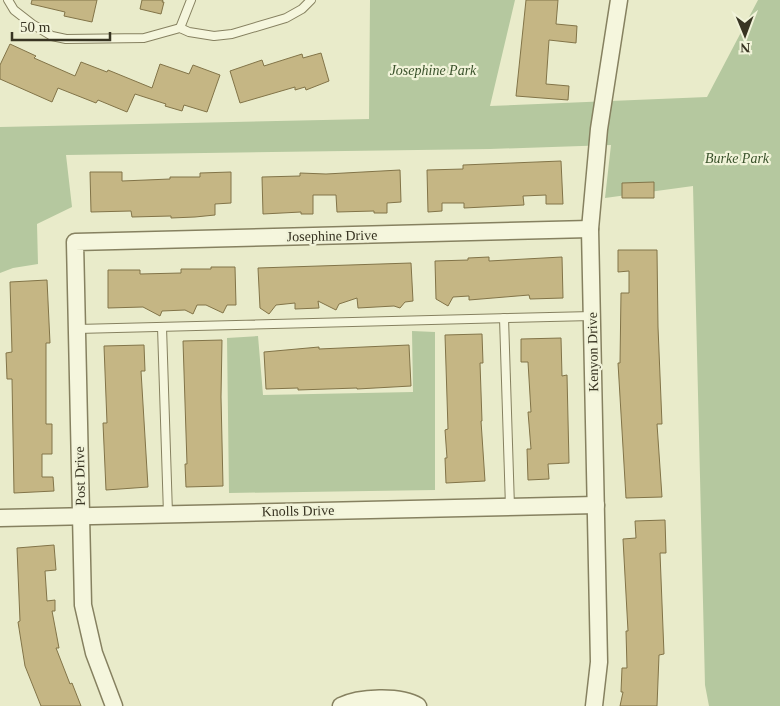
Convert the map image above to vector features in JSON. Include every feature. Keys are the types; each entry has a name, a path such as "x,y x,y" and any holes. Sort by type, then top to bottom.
{"street":[{"name":"Kenyon Drive","path":"594,706 599,662 590,229 599,129 619,0"},
{"name":"Josephine Drive","path":"75,242 590,229"},
{"name":"Post Drive","path":"75,242 83,605 94,653 114,706"},
{"name":"Knolls Drive","path":"0,518 596,505"},
{"path":"341,706 350,701 372,698 396,700 418,706"}],"lane":[{"path":"8,0 14,10 32,24 52,36 66,40 144,38 180,28 190,32 214,36 232,34 286,18 302,9 311,0"},
{"path":"180,28 191,0"},
{"path":"77,330 592,316"},
{"path":"504,318 510,507"},
{"path":"162,327 168,514"}],"green space":[{"path":"370,0 515,0 490,106 707,97 758,0 780,0 780,706 709,706 705,685 693,186 605,198 611,145 490,149 66,155 72,207 37,224 38,264 13,268 0,273 0,127 369,119"},
{"path":"412,331 435,332 435,490 229,493 227,338 258,336 263,395 413,392"}],"building":[{"path":"32,0 97,0 92,22 64,16 65,12 31,4"},
{"path":"142,0 163,0 161,14 140,9"},
{"path":"526,0 558,0 556,24 577,26 576,43 549,40 546,84 569,86 568,100 516,96"},
{"path":"10,44 36,56 34,58 75,76 81,62 107,72 108,70 152,88 160,64 189,74 193,65 220,75 207,112 184,105 182,111 135,94 127,112 98,100 96,103 58,88 52,102 0,79 0,65"},
{"path":"321,53 329,81 306,90 305,87 295,90 295,87 240,103 230,71 262,60 264,66 302,54 303,58"},
{"path":"561,161 563,204 546,204 546,195 523,196 524,205 464,208 464,203 442,203 442,211 428,212 427,170 463,169 463,165"},
{"path":"400,170 401,202 387,203 387,213 374,213 374,211 337,212 336,195 313,195 313,214 301,214 301,212 263,214 262,177 300,176 300,173 326,174"},
{"path":"90,172 122,172 122,181 170,179 170,177 200,177 200,173 231,172 231,203 215,204 215,215 195,217 132,217 131,211 91,212"},
{"path":"654,182 654,198 622,198 622,183"},
{"path":"618,250 657,250 662,424 657,424 662,497 626,498 618,363 620,363 621,293 629,293 629,271 618,272"},
{"path":"489,257 489,261 562,257 563,298 530,299 529,295 469,300 469,296 453,297 448,306 436,299 435,261"},
{"path":"411,263 413,301 405,302 400,308 394,306 358,308 357,298 339,304 336,310 318,301 319,308 295,309 295,303 276,305 269,314 260,308 258,268"},
{"path":"211,267 235,267 236,305 227,305 223,313 206,305 197,305 193,314 185,310 162,311 160,316 143,307 108,308 108,270 140,270 140,274 181,273 181,269 211,269"},
{"path":"47,280 50,343 46,343 46,424 52,424 52,454 42,454 42,477 53,477 54,491 14,493 12,379 7,379 6,353 12,352 10,282"},
{"path":"482,334 483,363 480,363 481,421 485,481 446,483 445,430 448,429 445,335"},
{"path":"561,338 562,376 567,375 569,463 548,464 549,479 528,480 527,449 531,449 528,412 531,412 528,362 521,362 521,339"},
{"path":"222,340 223,486 186,487 183,341"},
{"path":"144,345 145,371 141,371 148,487 106,490 103,423 107,423 104,346"},
{"path":"409,345 411,386 357,389 266,389 264,352 319,347 319,349"},
{"path":"665,520 666,553 660,553 664,654 659,655 657,706 620,706 623,692 621,692 622,668 627,668 626,631 628,631 623,539 636,538 635,521"},
{"path":"54,545 56,570 45,571 47,601 55,600 55,611 52,611 59,648 56,648 81,706 41,706 25,666 18,622 20,621 17,548"}],"park label":[{"name":"Josephine Park","path":"433,70"},
{"name":"Burke Park","path":"737,158"}]}
